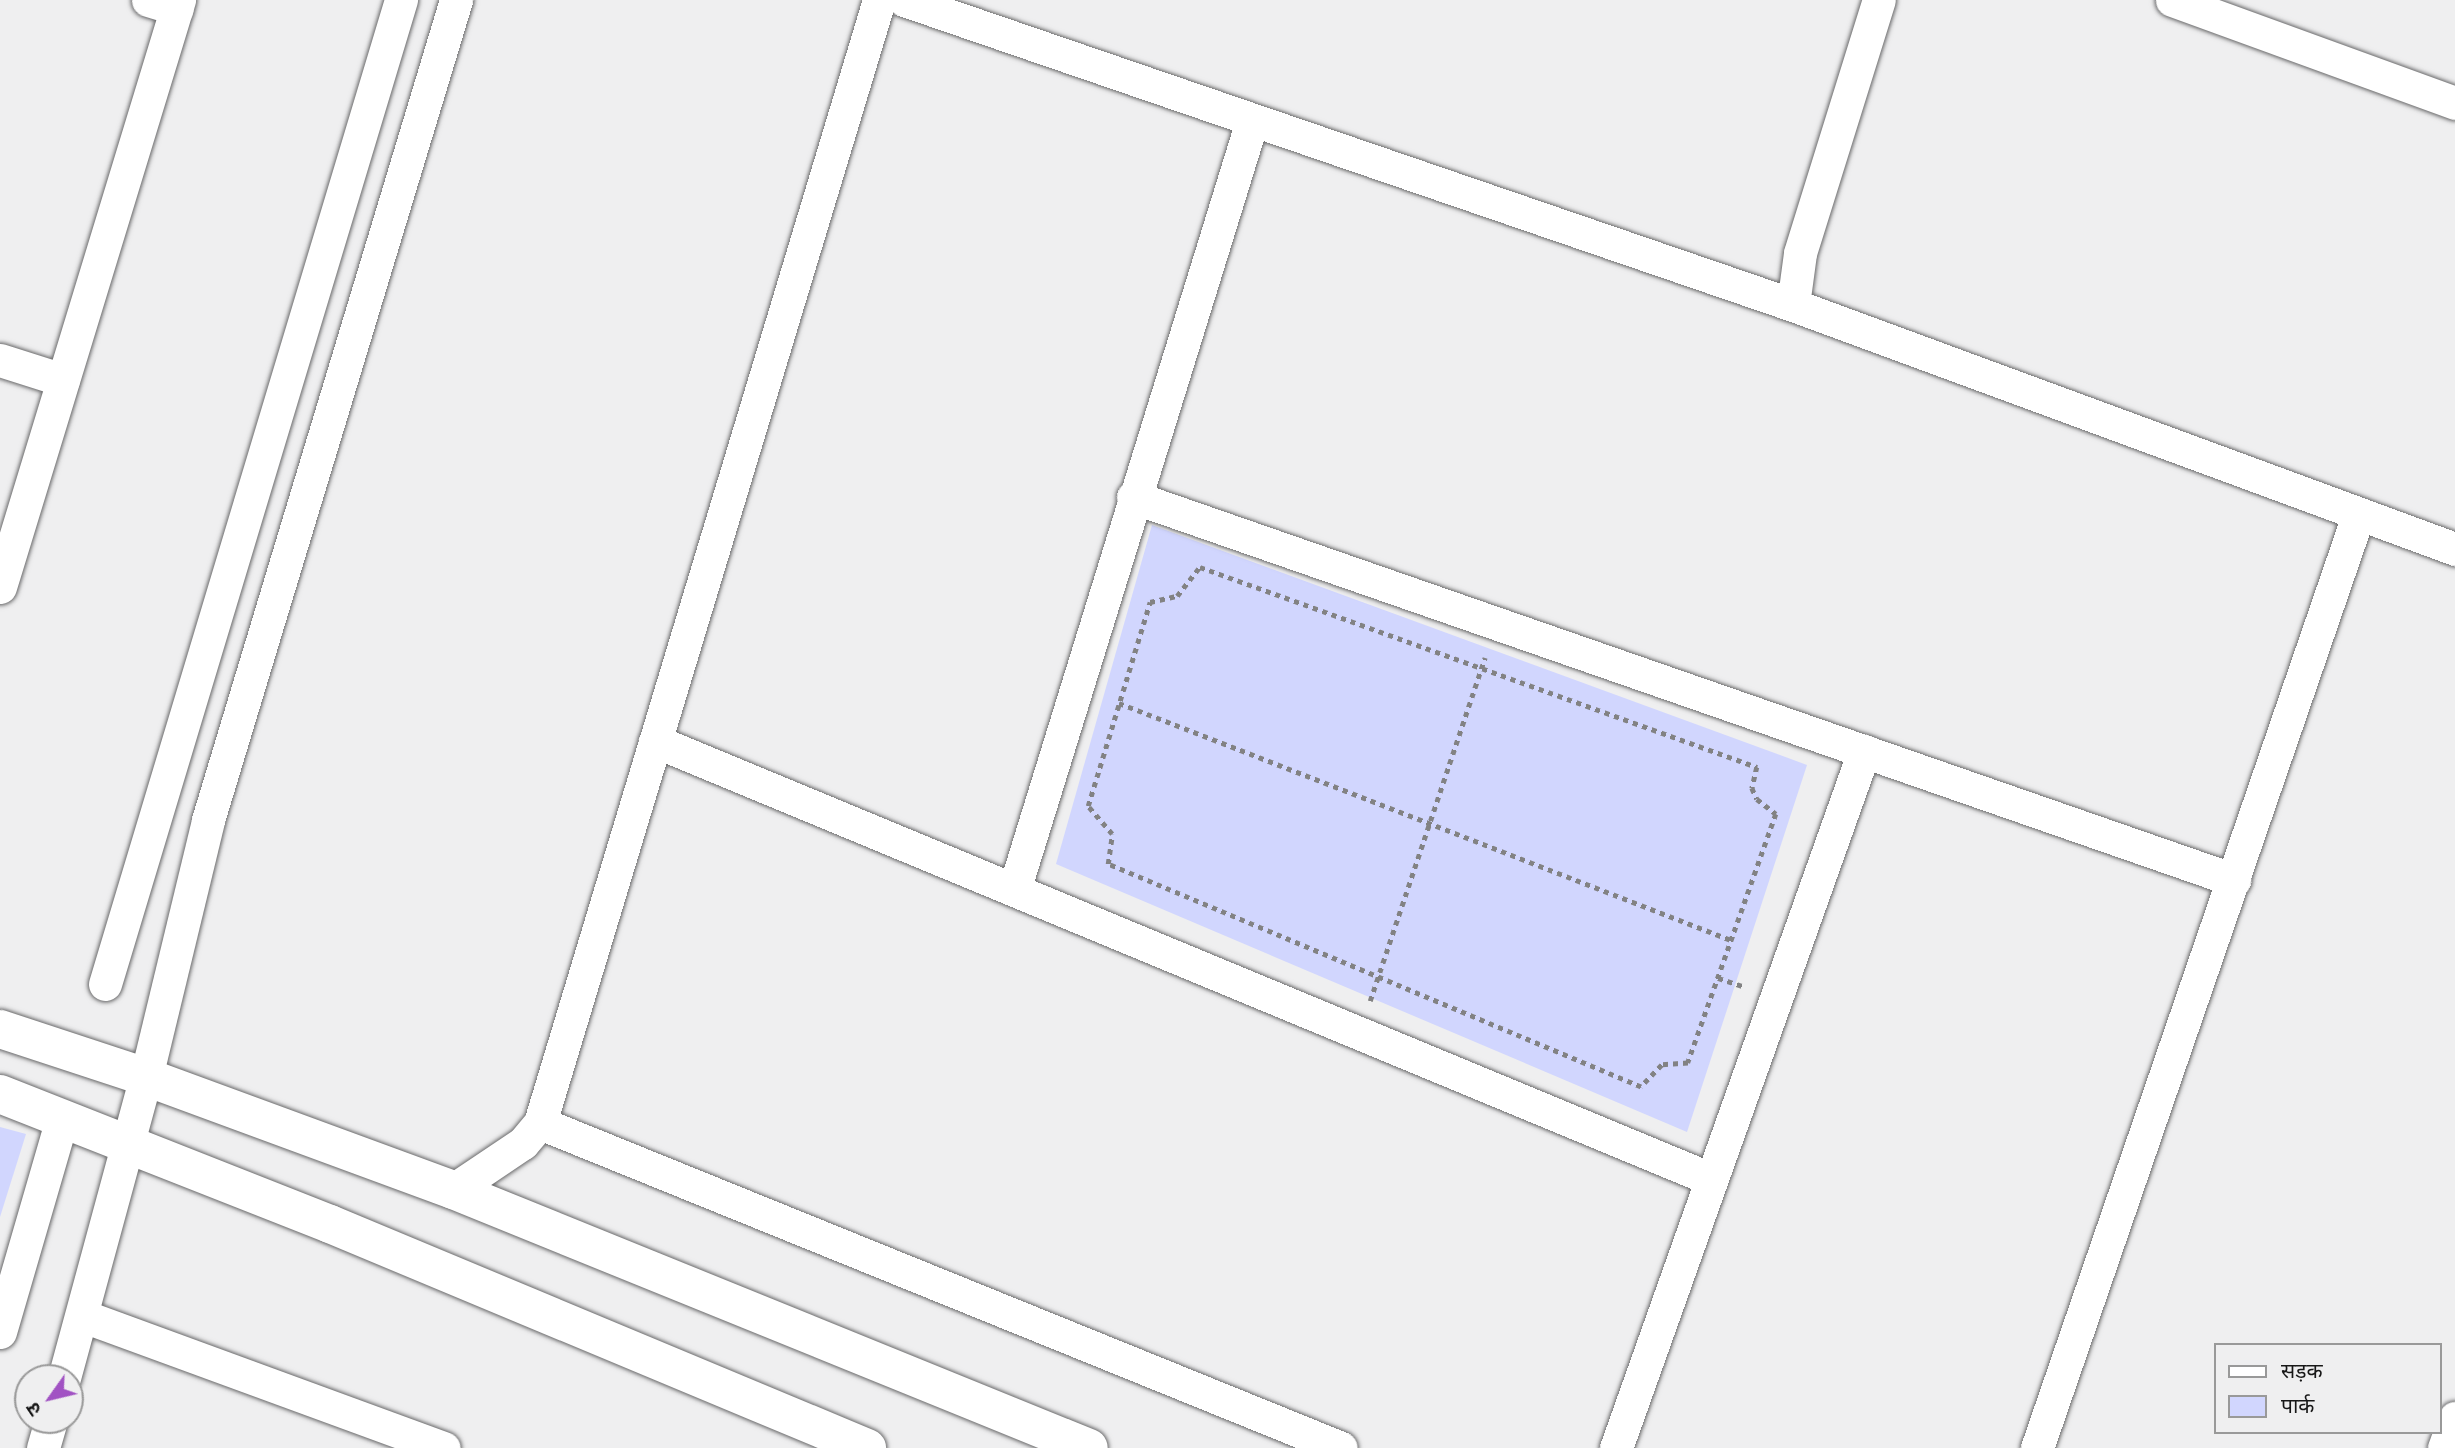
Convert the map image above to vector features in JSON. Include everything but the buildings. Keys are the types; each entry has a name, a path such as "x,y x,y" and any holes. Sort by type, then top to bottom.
{"street":[{"path":"105,984 401,0"},
{"path":"68,1364 146,1077 208,820 456,0"},
{"path":"453,1190 523,1143 540,1123 879,0"},
{"path":"904,0 1793,305 2358,516 2455,549"},
{"path":"1793,305 1800,253 1879,0"},
{"path":"2172,0 2455,103"},
{"path":"0,587 63,380 168,3"},
{"path":"1015,887 1133,497 1252,121"},
{"path":"0,360 63,380"},
{"path":"1133,497 2234,880"},
{"path":"2037,1448 2358,516"},
{"path":"655,741 1015,887 1711,1179"},
{"path":"1616,1448 1864,751"},
{"path":"0,1029 146,1077 453,1190 1089,1448"},
{"path":"0,1094 129,1143 867,1448"},
{"path":"0,1332 62,1118"},
{"path":"540,1123 1341,1448"},
{"path":"83,1316 444,1448"},
{"path":"2444,1448 2455,1418"}],"path":[{"path":"1200,567 1482,668 1757,767 1752,788 1757,799 1776,814 1688,1062 1662,1065 1641,1087 1108,864 1112,834 1088,806 1150,602 1177,596 1200,567"},
{"path":"1360,1032 1497,624"},
{"path":"1119,703 1731,940"}],"green space":[{"path":"1152,525 1807,765 1687,1132 1056,864"},
{"path":"0,1127 26,1134 0,1217"}]}
